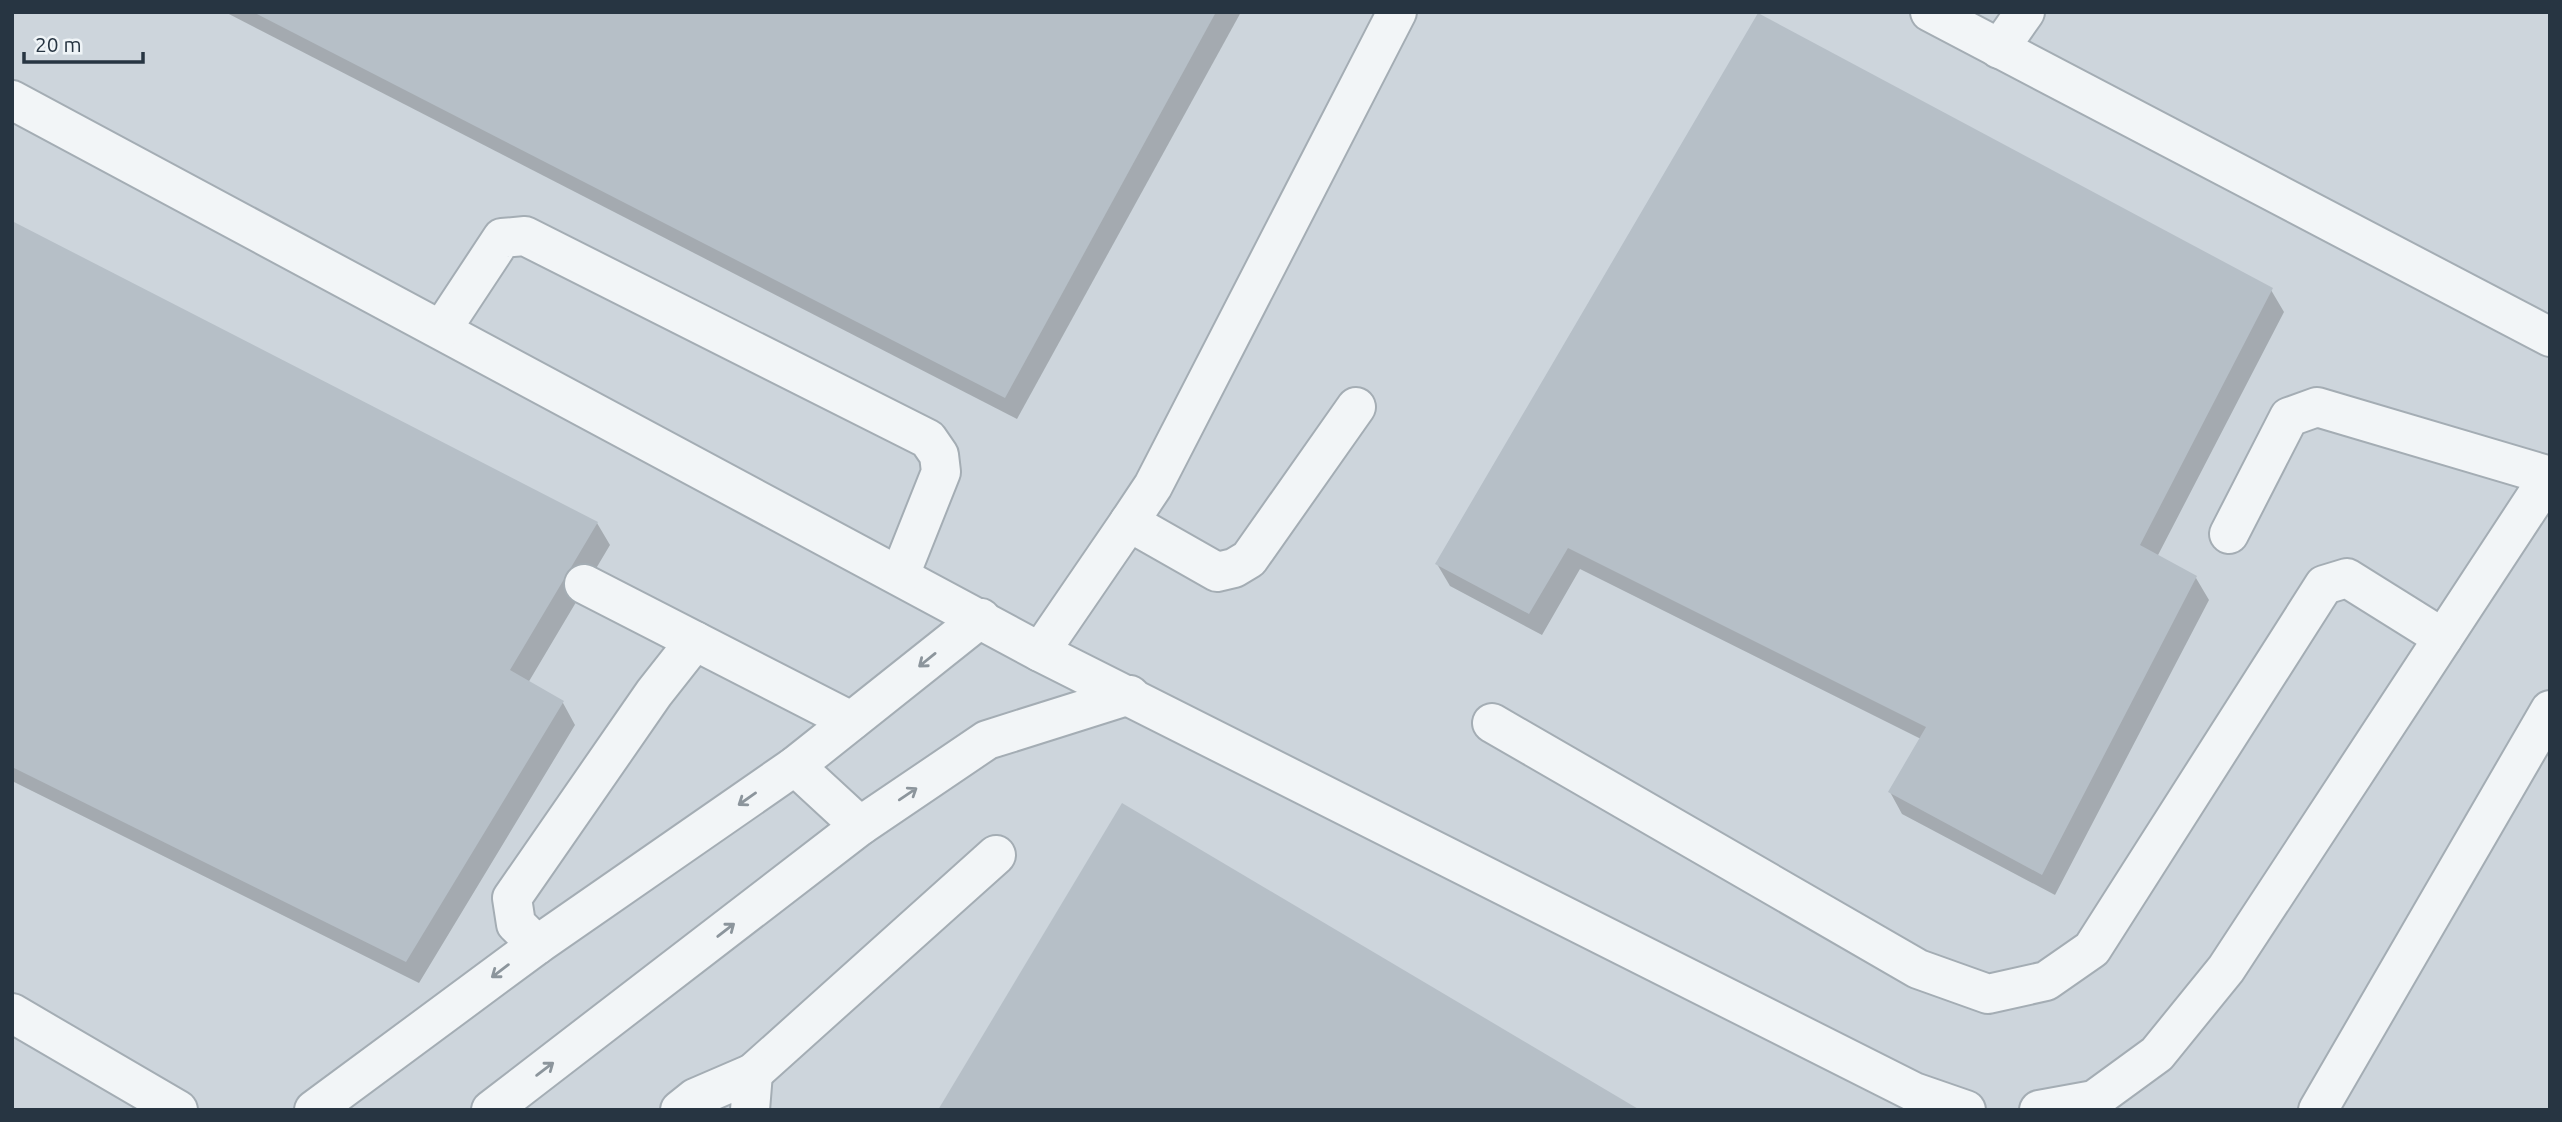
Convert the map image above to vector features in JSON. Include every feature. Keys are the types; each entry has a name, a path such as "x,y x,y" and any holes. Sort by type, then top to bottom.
{"street":[{"path":"1040,652 1153,486 1396,12"},
{"path":"1930,12 2550,337"},
{"path":"1999,49 2025,12"},
{"path":"12,100 1040,652 1914,1092 1966,1110"},
{"path":"442,330 502,238 524,236 928,439 939,455 941,472 901,575"},
{"path":"1129,522 1217,572 1234,568 1249,559 1356,407"},
{"path":"2039,1110 2094,1105 2157,1054 2226,969 2550,475 2317,407 2289,417 2229,534"},
{"path":"1492,723 1918,969 1988,994 2046,981 2092,949 2324,585 2347,578 2443,638"},
{"path":"584,584 851,721"},
{"path":"314,1110 537,944 794,766 981,618"},
{"path":"537,944 516,925 512,898 654,693 695,641"},
{"path":"491,1110 860,826 986,740 1130,695"},
{"path":"2318,1110 2550,710"},
{"path":"794,766 860,826"},
{"path":"680,1110 695,1098 751,1091 996,855"},
{"path":"12,1013 178,1110"}],"shaded area":[{"path":"12,12 2550,12 2550,1110 12,1110"}],"building":[{"path":"253,12 1216,12 1005,398"},
{"path":"1758,13 2273,288 2140,545 2197,576 2042,875 1888,792 1926,727 1568,548 1529,614 1435,564"},
{"path":"12,221 598,522 510,670 564,701 406,962 12,767"},
{"path":"1122,803 1640,1110 938,1110"}]}
